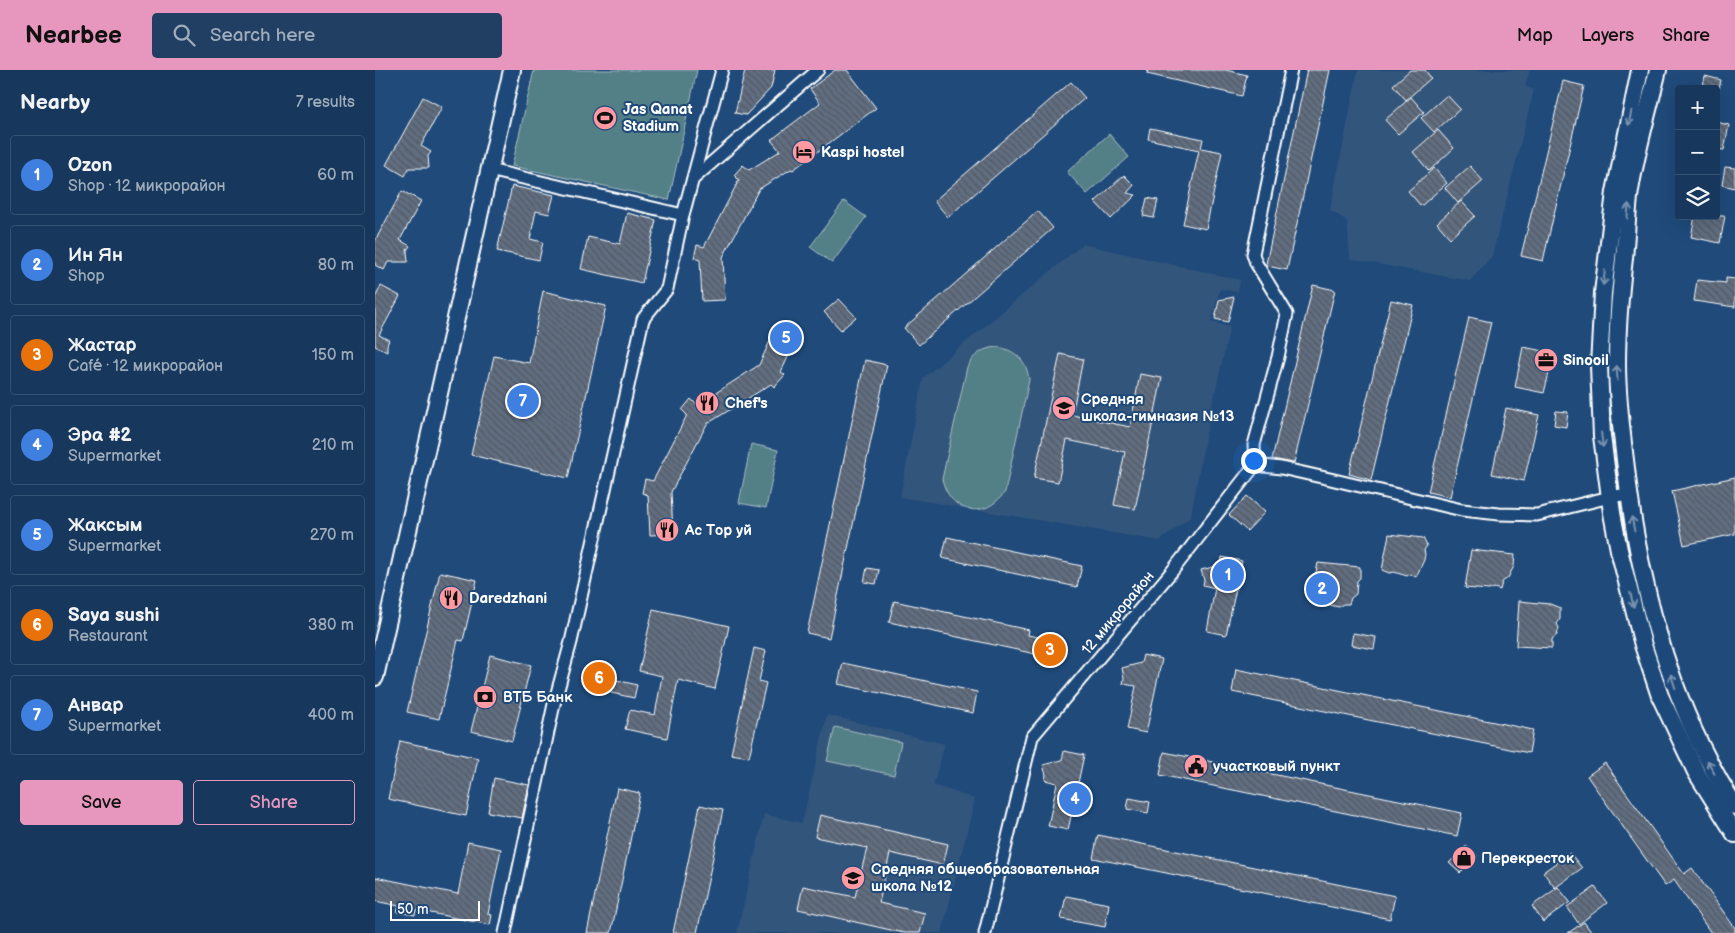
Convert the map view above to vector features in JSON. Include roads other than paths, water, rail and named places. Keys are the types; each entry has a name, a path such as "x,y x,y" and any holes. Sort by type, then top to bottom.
{"main road":[{"path":"375,677 512,70"},
{"path":"1640,70 1615,192 1600,322 1599,366 1602,436 1619,550 1643,645 1660,696 1696,772 1735,834"},
{"path":"1658,70 1629,196 1620,297 1617,365 1628,494 1655,626 1676,690 1691,727 1717,778 1735,806"}],"street":[{"path":"505,933 554,704 571,642 643,318 667,289 683,215 722,70"},
{"path":"693,179 818,70"},
{"path":"1291,70 1253,254 1287,314 1278,357 1254,445 1255,465 1281,468 1462,510 1499,514 1537,514 1628,494"},
{"path":"489,170 683,215"},
{"name":"12 микрорайон","path":"985,933 1032,737 1173,570 1255,465"}],"place":[{"name":"Jas Qanat Stadium","path":"605,118"},
{"name":"Kaspi hostel","path":"804,152"},
{"name":"Жаксым","path":"786,338"},
{"name":"Sinooil","path":"1546,360"},
{"name":"Анвар","path":"523,401"},
{"name":"Chef's","path":"707,403"},
{"name":"Средняя школа-гимназия №13","path":"1064,408"},
{"name":"Ас Тор уй","path":"667,530"},
{"name":"Ozon","path":"1228,575"},
{"name":"Ин Ян","path":"1322,589"},
{"name":"Daredzhani","path":"451,598"},
{"name":"Жастар","path":"1050,650"},
{"name":"Saya sushi","path":"599,678"},
{"name":"ВТБ Банк","path":"485,697"},
{"name":"участковый пункт","path":"1196,766"},
{"name":"Эра #2","path":"1075,799"},
{"name":"Перекресток","path":"1464,858"},
{"name":"Средняя общеобразовательная школа №12","path":"853,878"}]}
